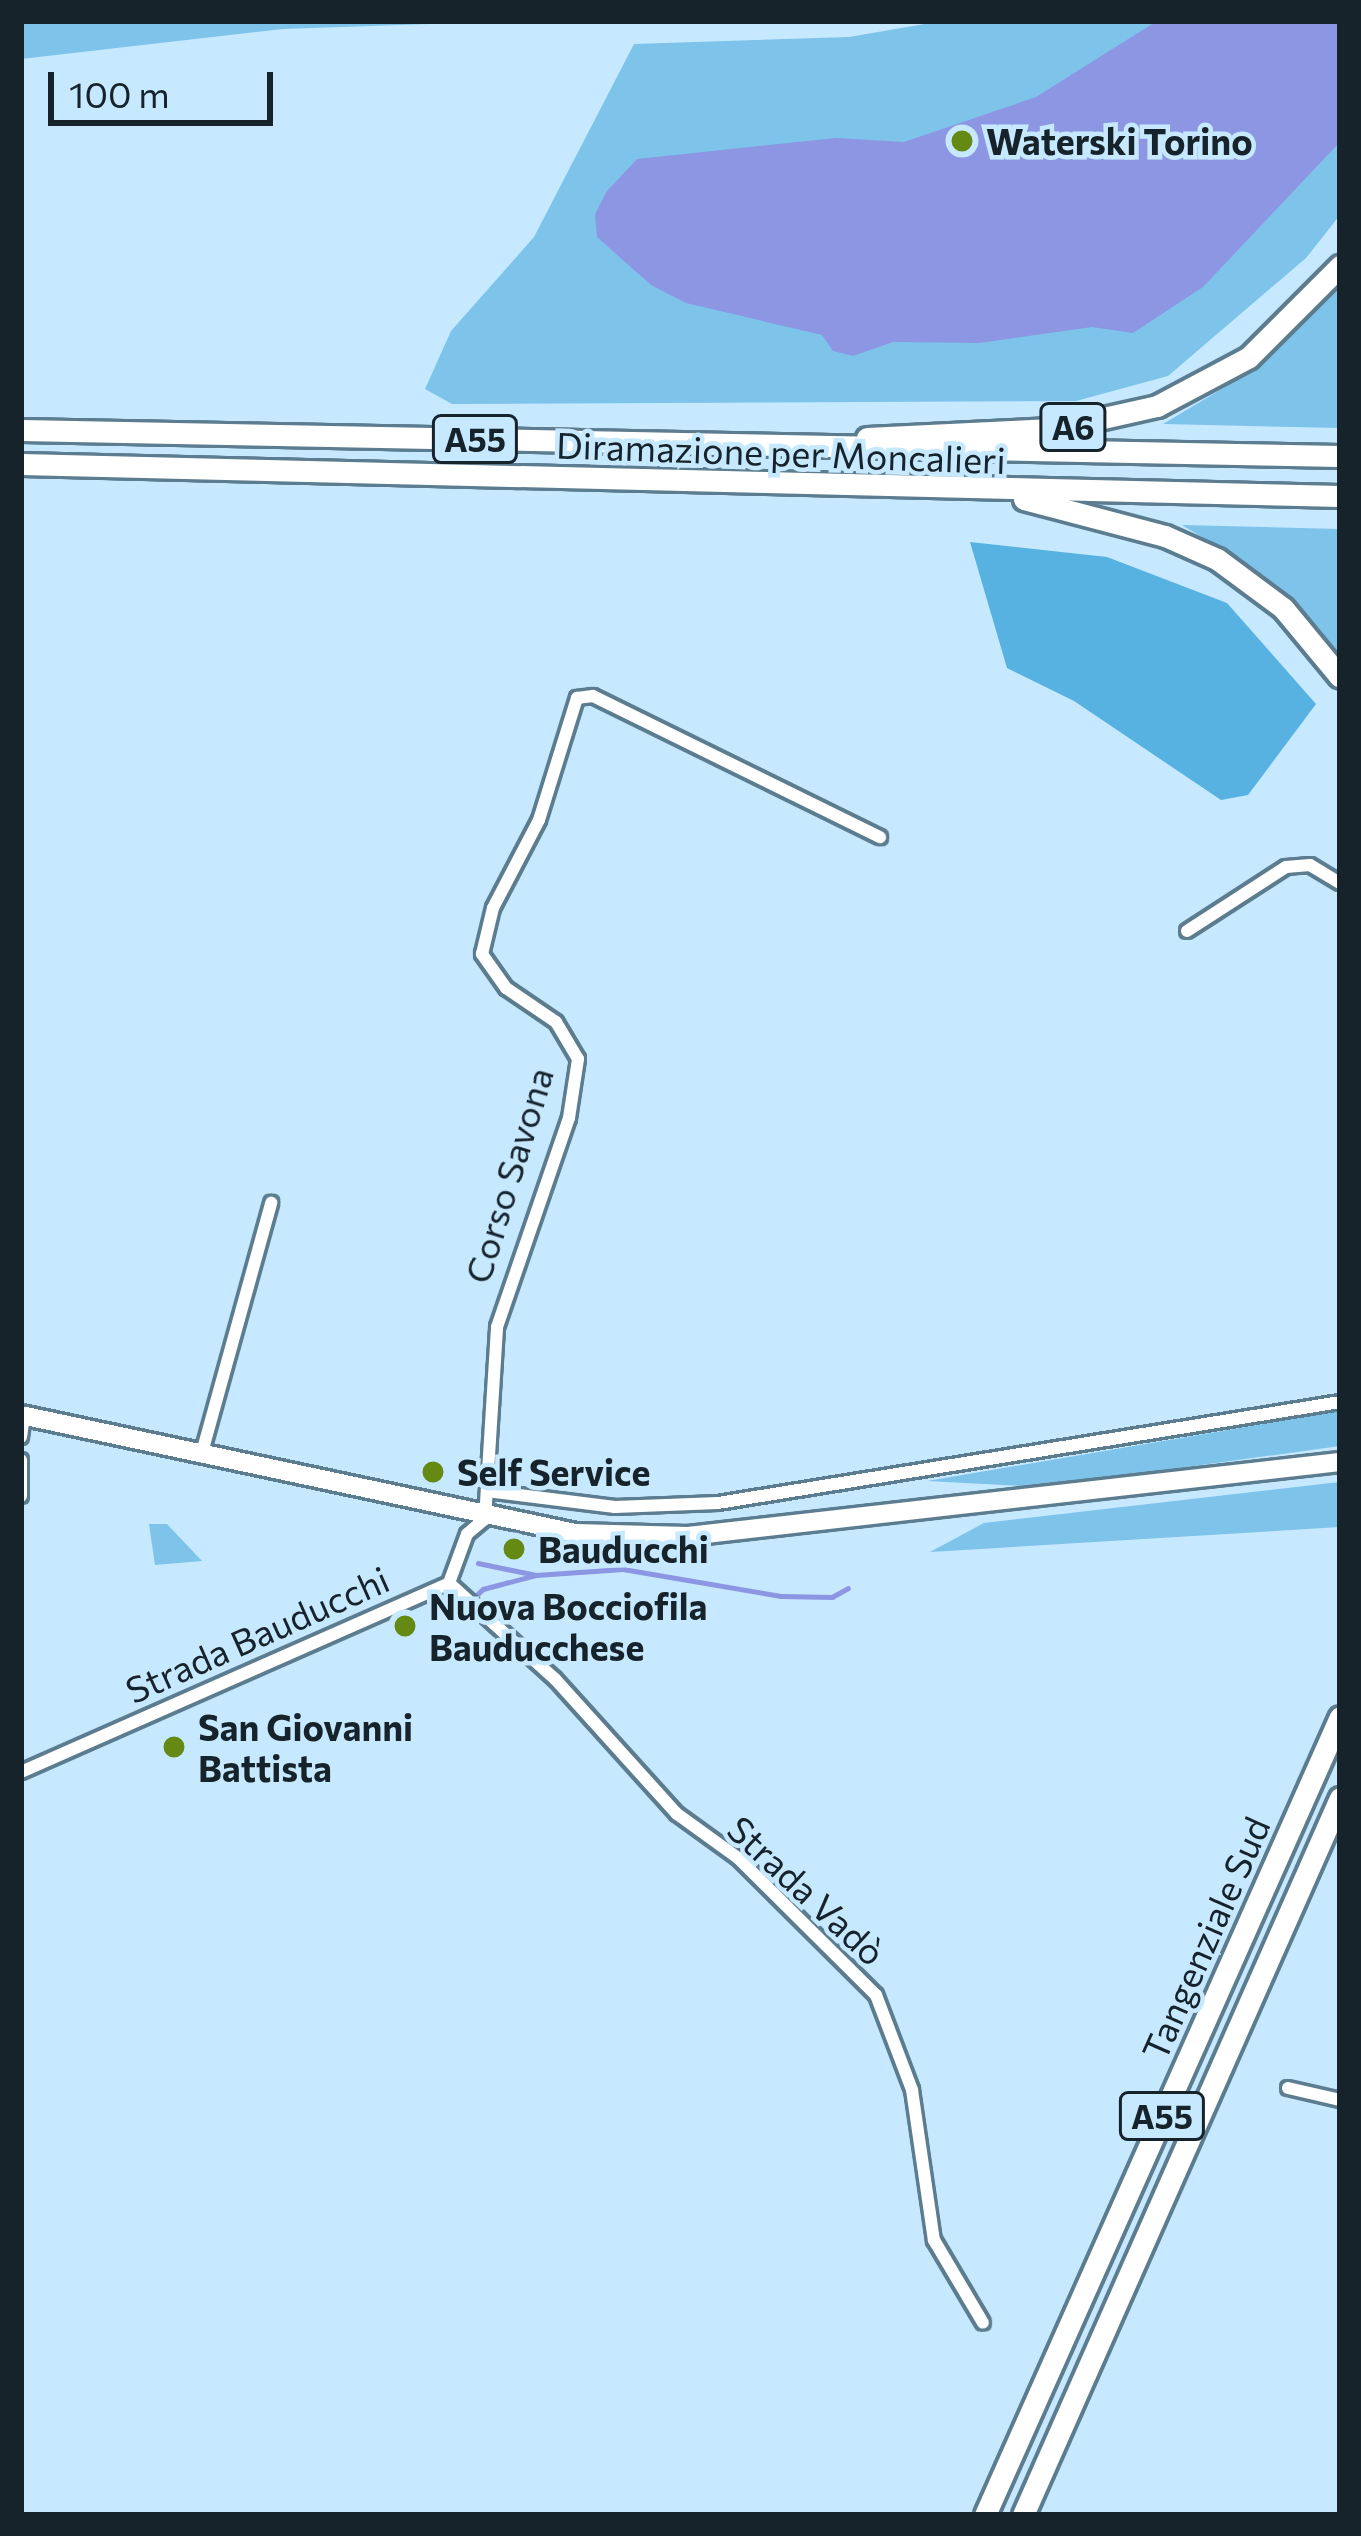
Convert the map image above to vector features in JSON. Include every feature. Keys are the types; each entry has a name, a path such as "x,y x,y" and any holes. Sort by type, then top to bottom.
{"highway":[{"name":"A6","path":"799,447 918,432 1054,429 1135,415 1249,357 1340,266"},
{"name":"Diramazione per Moncalieri","path":"21,430 1340,456"},
{"name":"Diramazione per Moncalieri","path":"21,464 1001,492 1340,496"},
{"path":"1001,492 1165,536 1217,560 1283,608 1340,676"},
{"name":"Tangenziale Sud","path":"985,2515 1340,1717"},
{"name":"Tangenziale Sud","path":"1023,2515 1340,1798"}],"main road":[{"path":"22,1415 484,1519 575,1533 688,1536 1340,1462"}],"street":[{"name":"Corso Savona","path":"484,1519 501,1307 569,1118 578,1059 556,1022 506,988 482,954 494,908 539,820 567,714 577,698 592,696 880,837"},
{"path":"1186,931 1286,867 1310,865 1340,883"},
{"path":"201,1456 271,1203"},
{"path":"487,1491 615,1507 718,1503 1340,1402"},
{"path":"21,1437 22,1415"},
{"path":"21,1460 21,1496"},
{"path":"449,1583 467,1534 484,1519"},
{"name":"Strada Vadò","path":"449,1583 555,1679 676,1814 738,1858 876,1995 912,2090 934,2240 983,2323"},
{"name":"Strada Bauducchi","path":"21,1772 449,1583"},
{"path":"1288,2088 1340,2100"}],"shaded area":[{"path":"21,21 515,21 283,29 21,59"},
{"name":"Waterski Torino","path":"942,21 1340,21 1340,215 1306,258 1168,376 1076,401 452,404 425,389 451,331 534,237 634,44 849,37"},
{"path":"1157,21 1340,21 1340,142 1203,287 1133,333 1092,327 979,343 893,342 853,356 833,351 822,335 686,303 651,285 597,237 595,214 607,191 637,159 836,138 904,142 1036,97"},
{"path":"1340,286 1340,428 1163,424 1250,372"},
{"path":"1182,525 1340,529 1340,656 1256,570"},
{"path":"970,542 1107,557 1227,603 1316,704 1248,795 1221,800 1074,701 1007,668"},
{"path":"1340,1411 1340,1446 1042,1487 927,1481"},
{"path":"1340,1482 1340,1527 930,1552 984,1523"},
{"path":"149,1524 167,1524 202,1561 155,1565"}],"waterway":[{"path":"478,1563 536,1575"},
{"path":"456,1615 483,1589 536,1575 623,1569 781,1596 832,1597 848,1588"}],"place":[{"name":"Waterski Torino","path":"962,141"},
{"name":"Self Service","path":"433,1472"},
{"name":"Bauducchi","path":"514,1549"},
{"name":"Nuova Bocciofila Bauducchese","path":"405,1626"},
{"name":"San Giovanni Battista","path":"174,1747"}]}
